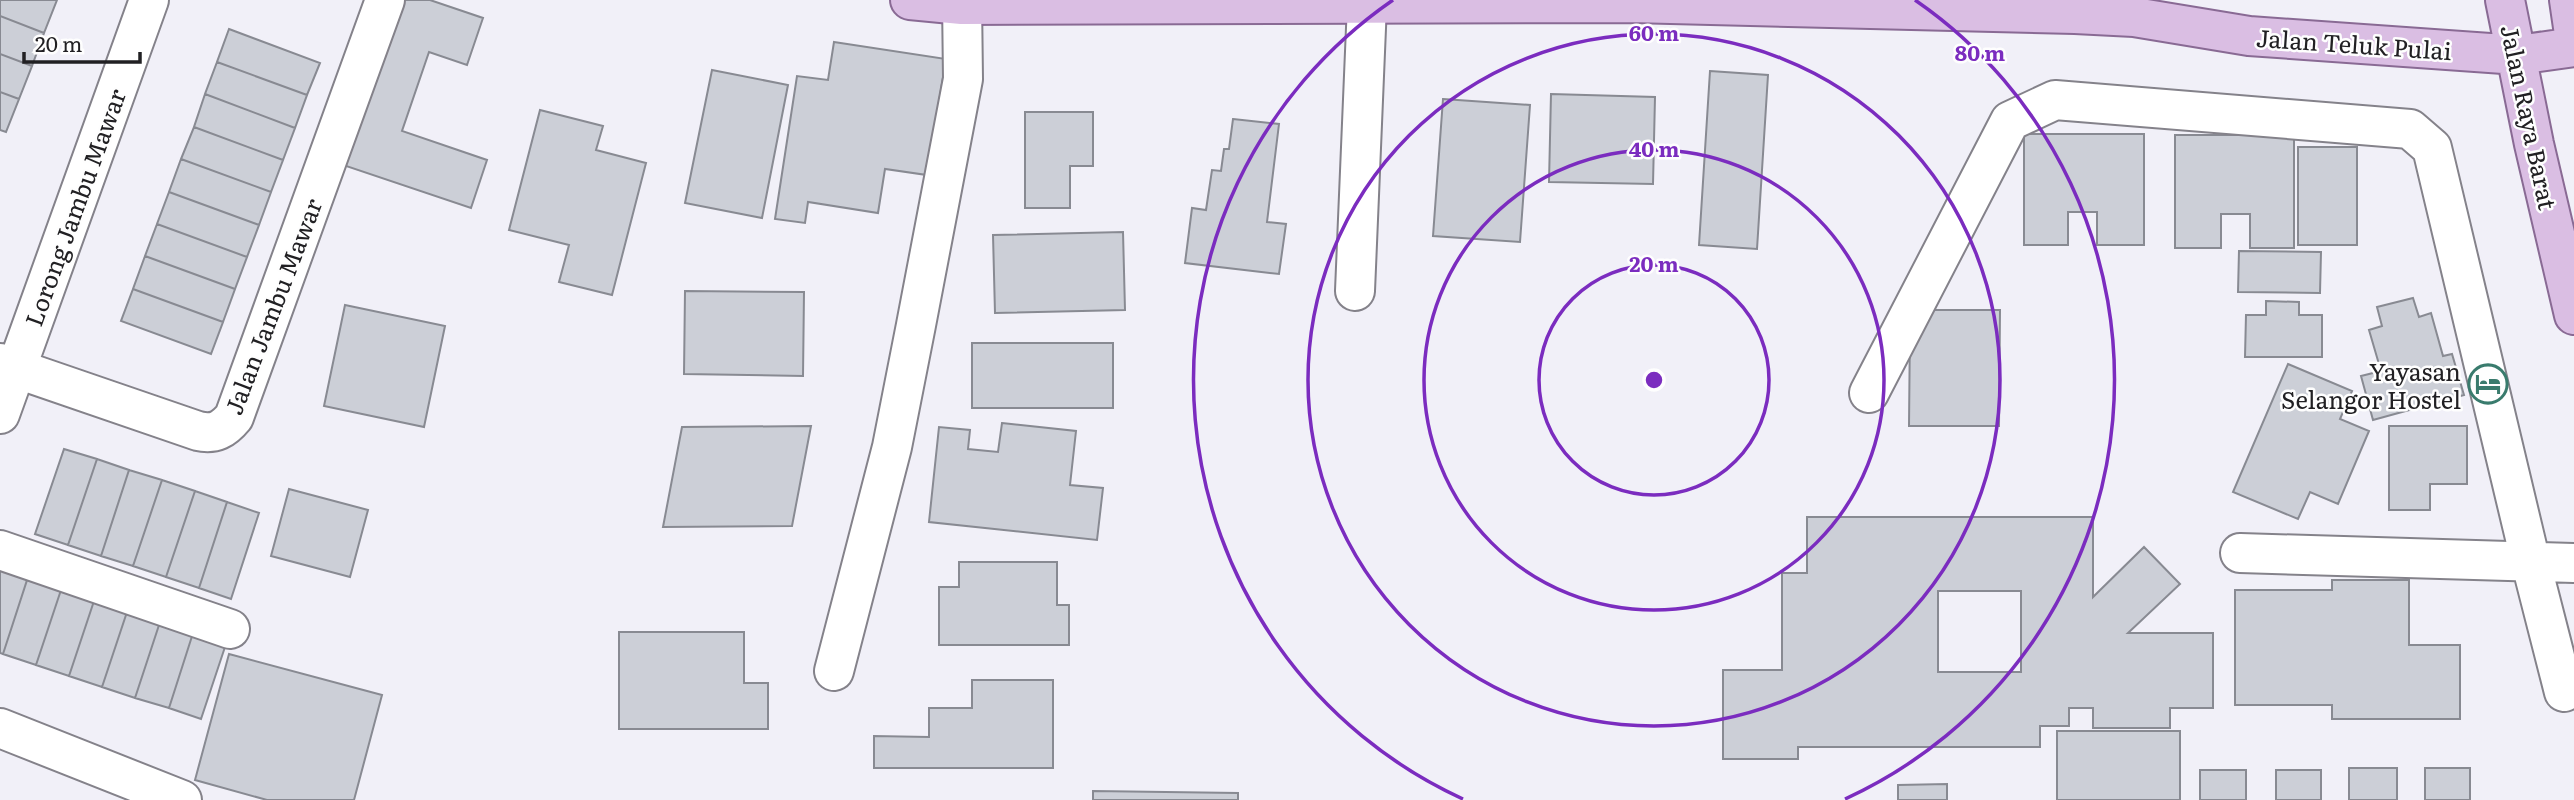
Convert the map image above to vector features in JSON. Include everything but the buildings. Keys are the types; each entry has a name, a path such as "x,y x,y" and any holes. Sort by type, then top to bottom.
{"main road":[{"name":"Jalan Teluk Pulai","path":"910,0 1307,1 1367,4 1631,1 2083,7 2249,36 2518,55 2574,47"},
{"name":"Jalan Teluk Pulai","path":"2134,17 2209,0"},
{"name":"Jalan Raya Barat","path":"2505,0 2534,144 2574,315"},
{"path":"2569,0 2574,34"}],"street":[{"name":"Lorong Jambu Mawar","path":"0,414 8,365 149,0"},
{"name":"Jalan Jambu Mawar","path":"8,365 198,431 208,433 226,426 234,417 385,0"},
{"path":"834,671 892,447 916,325 962,79 962,2"},
{"path":"1355,291 1367,4"},
{"path":"1868,393 2010,121 2055,100 2410,130 2432,148 2530,562 2564,692"},
{"path":"0,550 230,629"},
{"path":"2240,553 2574,563"},
{"path":"0,728 182,800"}],"place":[{"name":"Yayasan Selangor Hostel","path":"2488,384"}]}
